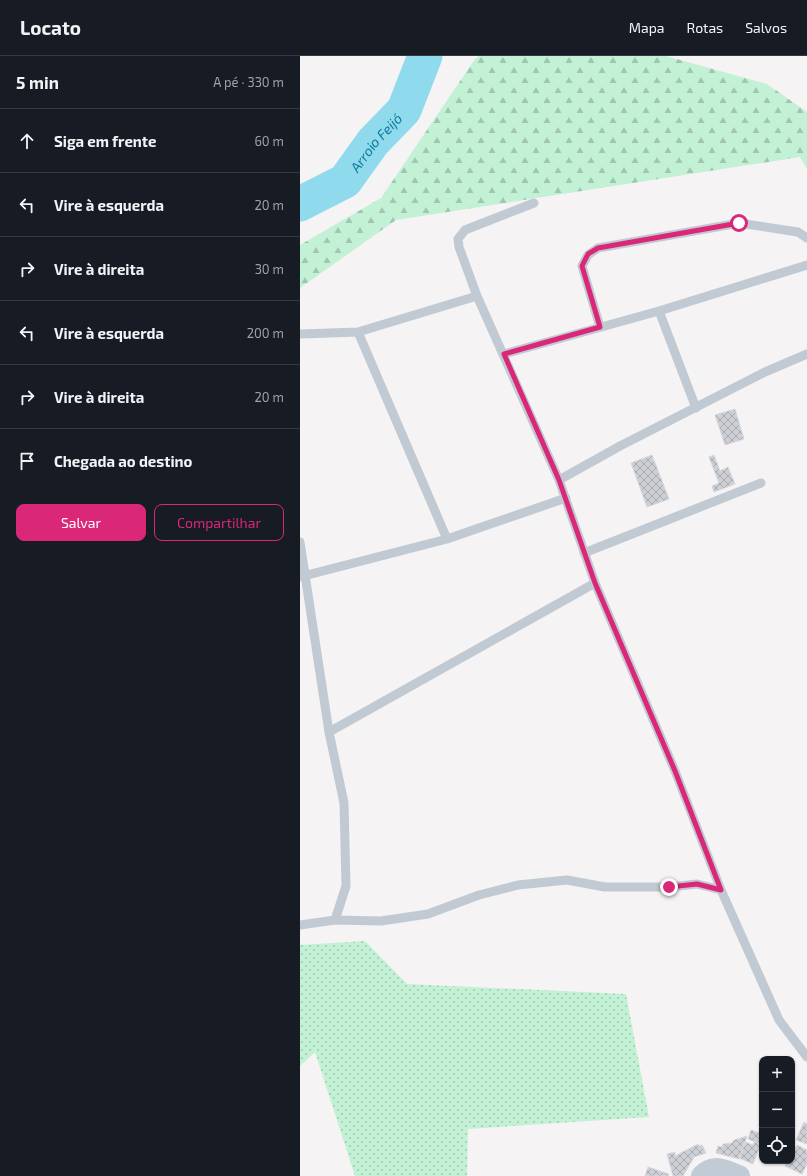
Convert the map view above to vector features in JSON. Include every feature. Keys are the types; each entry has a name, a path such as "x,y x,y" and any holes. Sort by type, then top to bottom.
{"street":[{"path":"705,1173 715,1168 739,1176"}],"lane":[{"path":"534,203 465,230 458,239 459,247 477,296 559,480 595,583 675,771 721,890 779,1020 807,1057"},
{"path":"600,327 582,266 588,254 598,248 739,223 798,232 807,238"},
{"path":"504,354 659,310 807,264"},
{"path":"300,334 358,332 477,296"},
{"path":"659,310 696,408"},
{"path":"358,332 447,539"},
{"path":"559,480 620,446 765,372 807,354"},
{"path":"584,553 761,483"},
{"path":"302,577 447,539 566,498"},
{"path":"300,542 302,577 329,732 344,803 346,886 335,920"},
{"path":"329,732 595,583"},
{"path":"300,925 335,920 382,921 428,914 479,895 518,885 567,880 605,887 669,887 697,884 721,890"}],"green space":[{"path":"479,56 666,56 767,84 807,112 807,169 800,157 396,220 300,288 300,245 381,198 475,59"},
{"path":"365,941 407,984 626,994 649,1117 468,1129 467,1176 355,1176 315,1052 300,1066 300,945"}],"building":[{"path":"735,409 744,439 725,445 715,415"},
{"path":"652,455 669,499 647,507 631,463"},
{"path":"714,455 720,471 728,467 735,484 714,492 712,486 719,483 709,457"},
{"path":"804,1122 807,1124 807,1144 796,1140"},
{"path":"751,1130 759,1133 759,1144 748,1139"},
{"path":"747,1136 739,1159 716,1153 718,1146 722,1147 723,1144 732,1143 734,1140"},
{"path":"745,1142 753,1145 754,1142 759,1143 759,1149 753,1164 739,1158"},
{"path":"698,1144 699,1146 702,1145 706,1153 694,1157 683,1176 673,1176 667,1154 675,1152 675,1156"},
{"path":"797,1145 807,1150 807,1164 802,1174 785,1166 786,1164 795,1164 795,1149"},
{"path":"648,1167 669,1174 668,1176 645,1176"}],"waterway":[{"name":"Arroio Feijó","path":"300,204 345,181 373,142 404,110 425,56"}],"route":[{"path":"669,887 697,884 721,890 675,771 595,583 559,480 504,354 600,327 582,266 588,254 598,248 739,223"}]}
